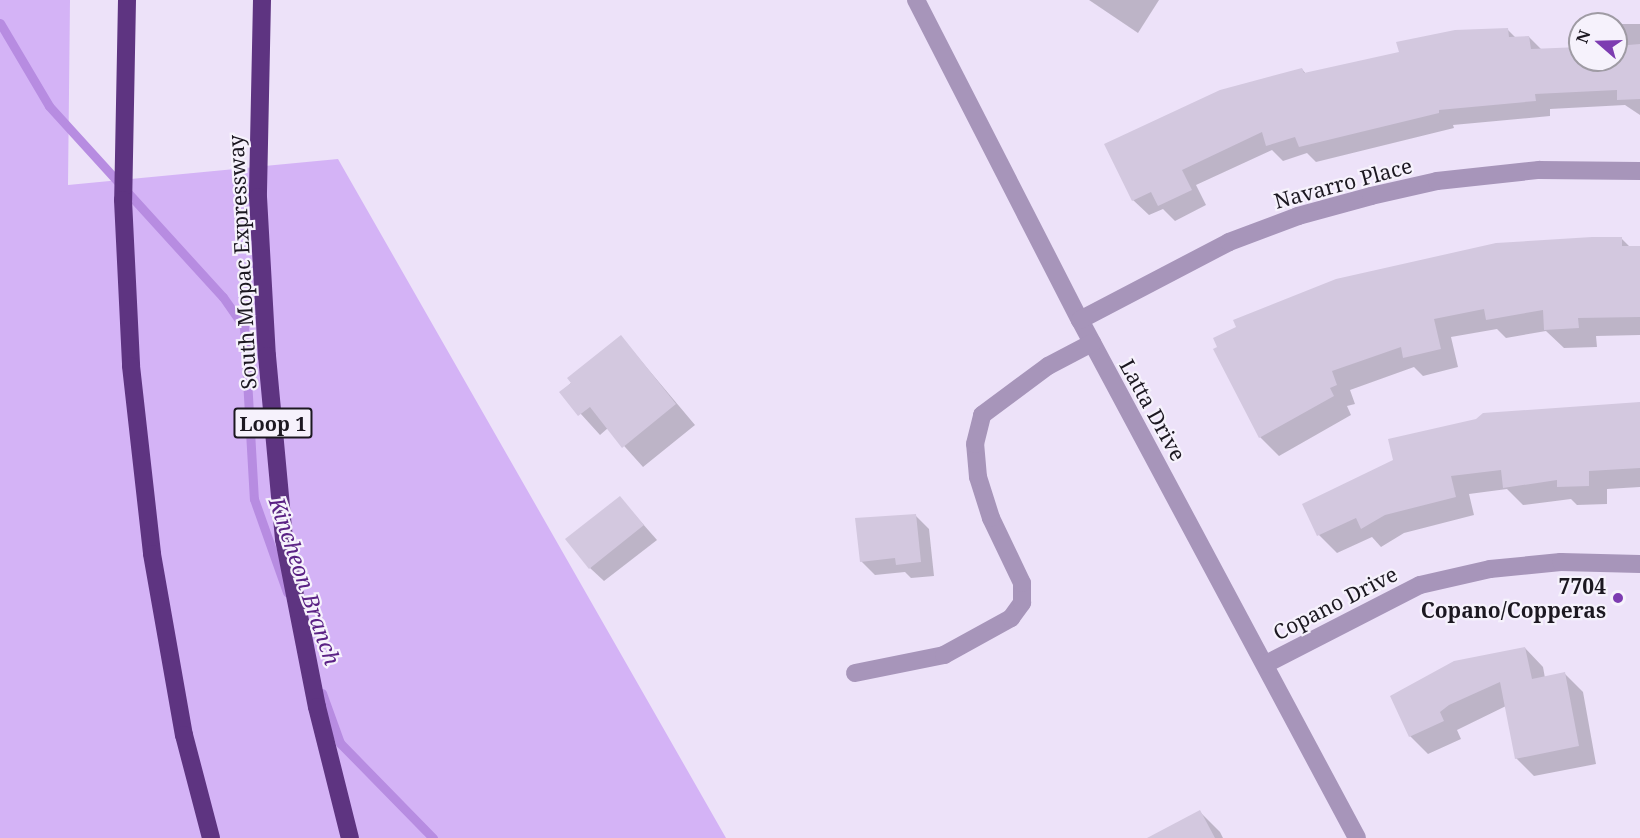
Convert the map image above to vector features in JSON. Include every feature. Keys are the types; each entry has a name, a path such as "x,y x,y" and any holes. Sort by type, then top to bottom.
{"highway":[{"path":"127,0 123,200 131,366 152,554 184,735 211,838"},
{"name":"South Mopac Expressway","path":"262,0 258,197 267,356 284,538 317,707 350,838"}],"street":[{"name":"Latta Drive","path":"916,0 1092,343 1266,664 1357,838"},
{"name":"Navarro Place","path":"1080,320 1230,242 1298,216 1371,196 1437,181 1539,170 1640,171"},
{"path":"855,673 944,655 1011,618 1022,603 1022,583 991,518 978,477 975,444 982,415 1048,366 1092,343"},
{"name":"Copano Drive","path":"1266,664 1420,585 1490,569 1561,562 1640,564"}],"shaded area":[{"path":"0,0 70,0 68,185 338,159 726,838 0,838"}],"building":[{"path":"1508,28 1509,37 1529,36 1531,49 1568,47 1568,72 1628,72 1628,45 1640,44 1640,99 1617,100 1617,90 1535,94 1536,101 1439,110 1439,113 1299,147 1295,137 1266,146 1262,132 1182,170 1192,190 1158,206 1151,192 1132,201 1104,144 1220,90 1302,68 1304,73 1399,52 1396,42 1455,30"},
{"path":"1622,237 1622,246 1640,246 1640,317 1578,318 1579,328 1544,330 1543,310 1486,320 1484,309 1434,319 1441,349 1403,358 1401,347 1332,371 1337,385 1330,388 1334,396 1259,438 1213,349 1217,347 1213,338 1236,327 1233,320 1336,279 1496,243"},
{"path":"621,335 676,404 622,448 590,407 578,416 559,392 571,383 567,378"},
{"path":"1640,402 1640,468 1589,471 1589,486 1557,487 1557,480 1503,488 1501,470 1451,476 1456,497 1385,515 1361,529 1356,518 1317,536 1302,504 1393,460 1388,439 1476,419 1483,413"},
{"path":"620,496 644,525 589,569 565,539"},
{"path":"916,514 921,562 896,565 895,558 860,562 855,518"},
{"path":"1525,647 1532,679 1565,672 1579,746 1515,759 1500,682 1449,705 1440,712 1444,721 1409,737 1390,696 1454,661"},
{"path":"1200,810 1215,838 1147,838"}],"waterway":[{"name":"Kincheon Branch","path":"0,23 49,106 223,297 244,327 254,499 287,592"},
{"name":"Kincheon Branch","path":"322,693 340,743 433,838"}],"place":[{"name":"7704 Copano/Copperas","path":"1618,598"}]}
